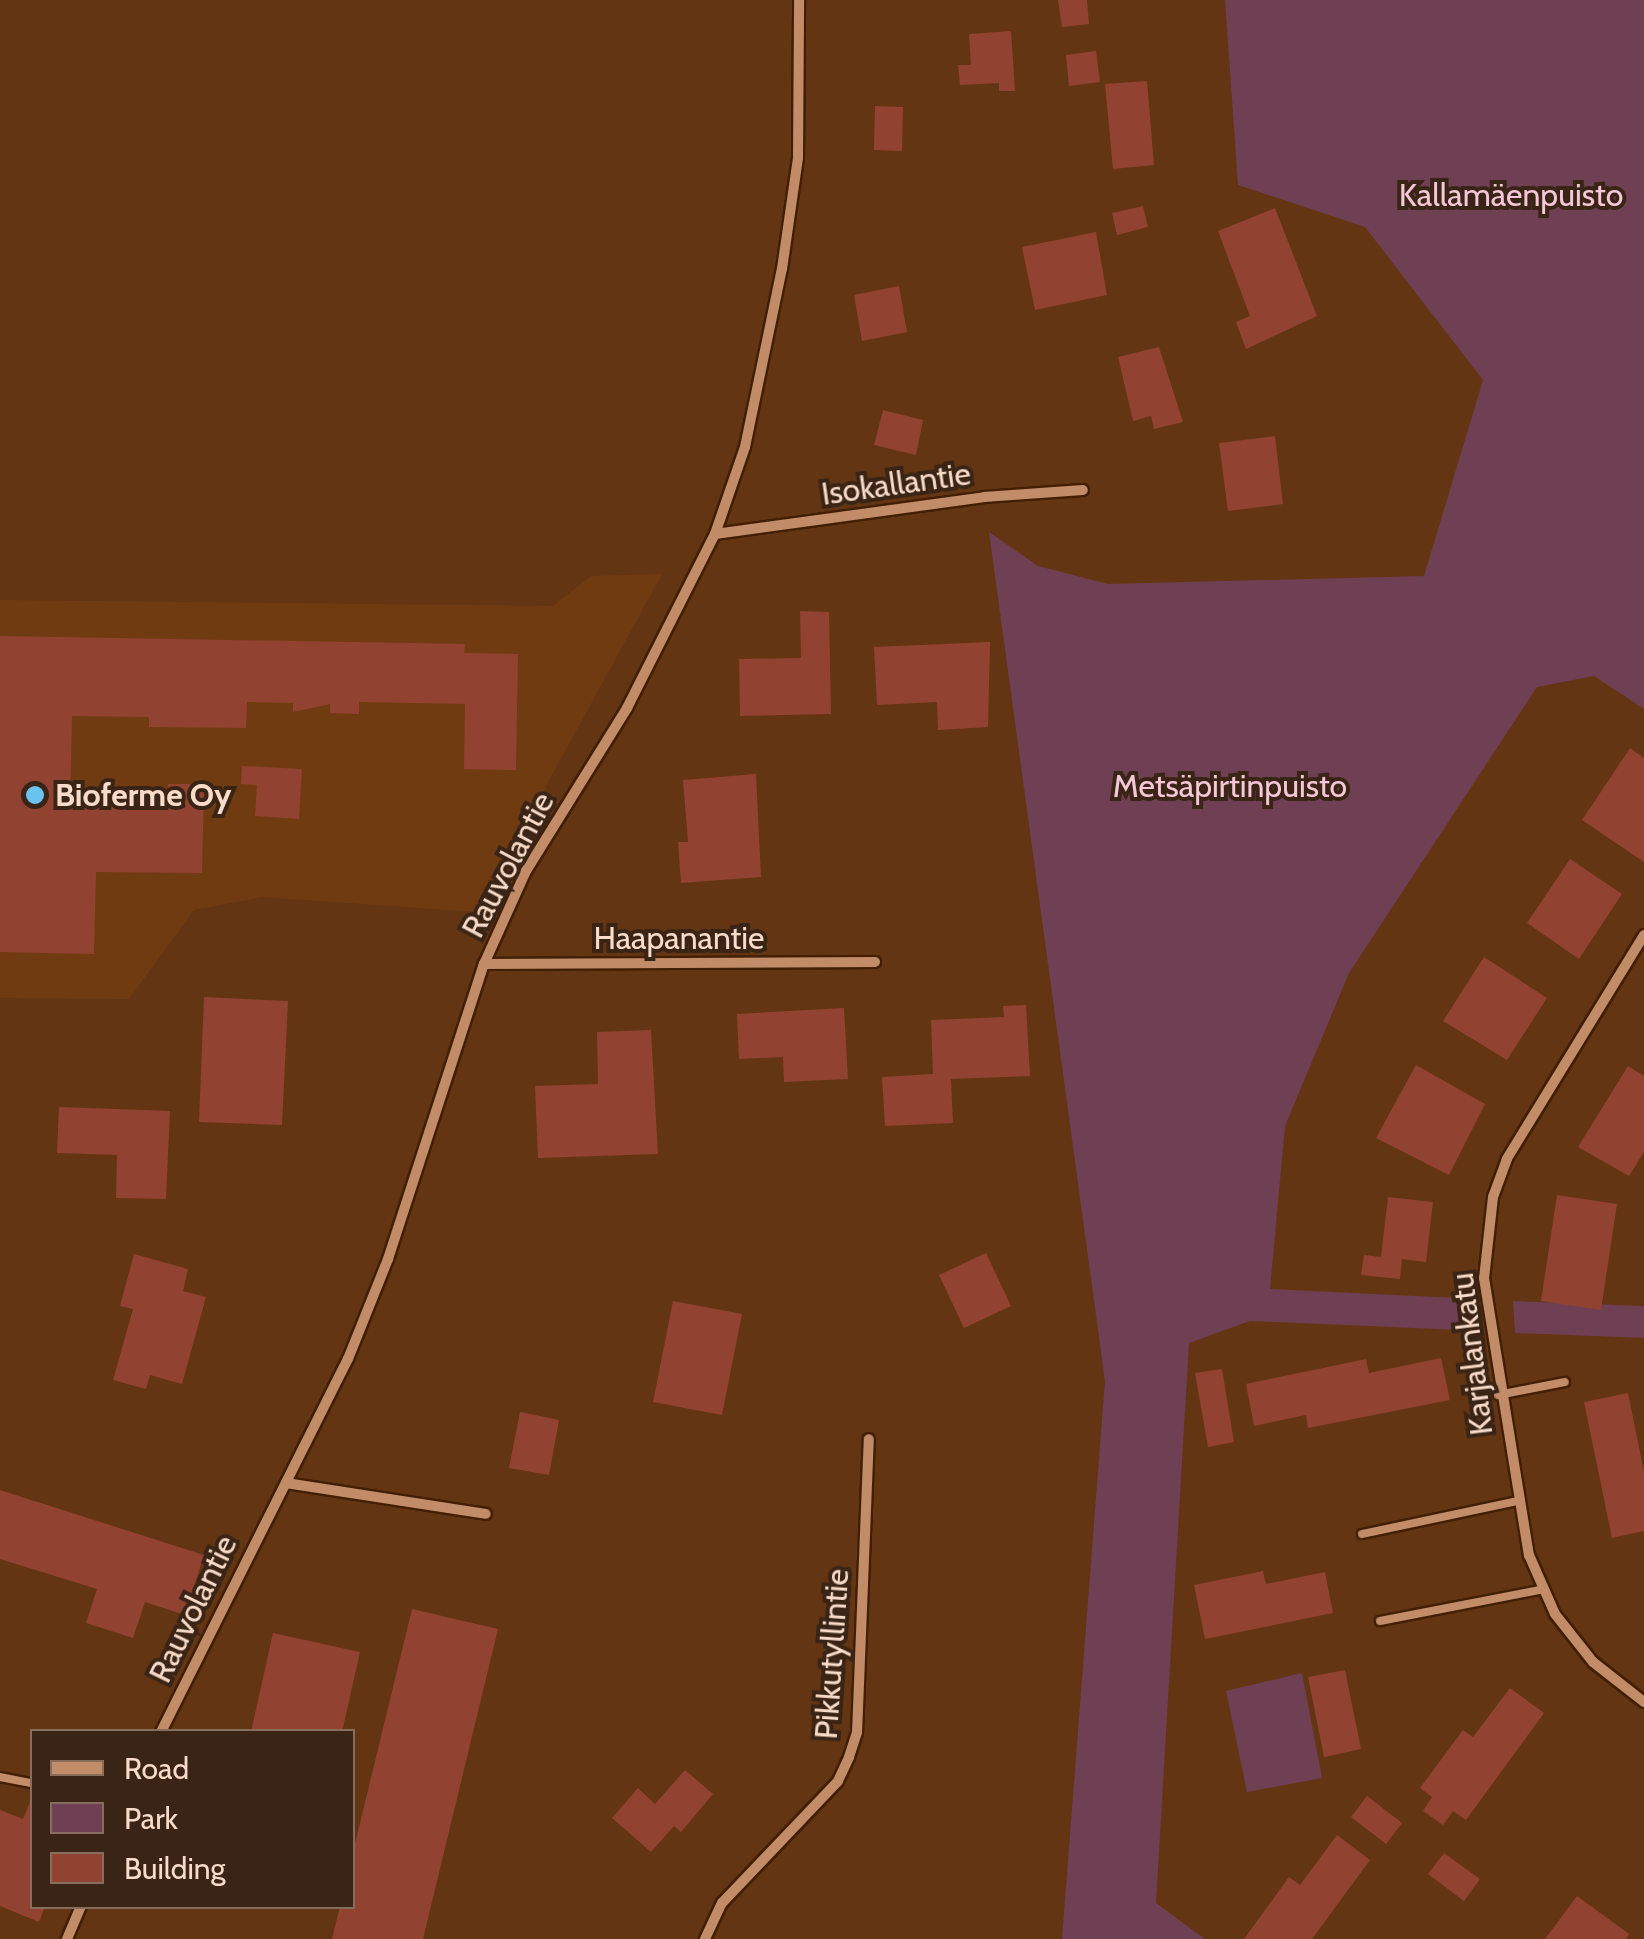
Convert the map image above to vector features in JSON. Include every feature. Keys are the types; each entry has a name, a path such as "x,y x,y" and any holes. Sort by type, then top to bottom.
{"street":[{"name":"Rauvolantie","path":"163,1729 348,1359 388,1259 484,964 526,871 645,677 715,534 745,446 782,268 798,158 799,0"},
{"name":"Isokallantie","path":"715,534 984,497 1084,490"},
{"name":"Karjalankatu","path":"1644,935 1507,1159 1493,1197 1484,1278 1498,1394 1518,1502 1544,1589 1555,1614 1594,1662 1644,1702"},
{"name":"Haapanantie","path":"484,964 875,962"},
{"name":"Pikkutyllintie","path":"705,1939 722,1903 838,1781 857,1733 869,1438"},
{"path":"286,1483 486,1514"},
{"path":"67,1939 81,1909"}],"lane":[{"path":"1498,1394 1565,1382"},
{"path":"1362,1534 1518,1502"},
{"path":"1380,1621 1544,1589"},
{"path":"0,1777 30,1783"}],"shaded area":[{"path":"662,574 477,912 262,897 194,910 129,999 0,998 0,600 553,606 591,576"}],"green space":[{"name":"Metsäpirtinpuisto","path":"1225,0 1644,0 1644,709 1594,676 1537,687 1349,973 1285,1126 1270,1289 1458,1298 1460,1330 1250,1321 1189,1343 1156,1903 1205,1939 1062,1939 1105,1381 989,532 1038,566 1108,584 1424,576 1483,380 1365,227 1238,185"},
{"path":"1513,1301 1644,1306 1644,1338 1515,1333"},
{"path":"1302,1673 1322,1778 1247,1792 1226,1691"}],"building":[{"path":"1058,0 1087,0 1089,24 1062,27"},
{"path":"1011,31 1015,91 999,91 999,83 960,85 958,65 971,65 969,34"},
{"path":"1096,51 1100,82 1069,86 1066,55"},
{"path":"1147,81 1154,165 1113,169 1105,84"},
{"path":"875,106 903,107 902,151 874,150"},
{"path":"1143,206 1148,227 1117,235 1112,213"},
{"path":"1275,208 1317,316 1246,349 1236,322 1250,316 1218,231"},
{"path":"1096,232 1107,295 1035,310 1022,247"},
{"path":"899,286 907,332 862,341 854,295"},
{"path":"1159,347 1183,422 1154,429 1151,416 1133,421 1118,357"},
{"path":"883,410 923,420 916,455 874,445"},
{"path":"1275,436 1283,504 1228,511 1219,443"},
{"path":"800,611 829,612 831,714 740,716 739,659 801,658"},
{"name":"Bioferme Oy","path":"0,636 465,644 464,653 518,654 516,770 464,769 465,704 359,702 359,714 330,713 330,704 293,712 293,703 247,702 246,728 149,727 149,717 72,716 70,806 167,807 168,784 204,784 202,873 96,872 94,954 0,952"},
{"path":"990,642 988,727 938,730 937,702 877,705 874,647"},
{"path":"1630,748 1644,758 1644,862 1582,820"},
{"path":"242,766 302,769 299,819 255,816 257,785 241,784"},
{"path":"756,774 761,877 681,883 678,842 688,842 683,780"},
{"path":"1570,859 1622,894 1579,959 1527,923"},
{"path":"1484,957 1547,998 1507,1060 1443,1021"},
{"path":"204,997 288,1001 282,1125 199,1122"},
{"path":"1026,1005 1030,1076 951,1079 953,1123 885,1126 882,1077 933,1074 931,1020 1004,1017 1003,1006"},
{"path":"844,1008 848,1079 784,1082 783,1057 739,1059 737,1014"},
{"path":"651,1030 658,1154 538,1158 535,1086 598,1084 597,1032"},
{"path":"1416,1065 1485,1104 1449,1175 1376,1138"},
{"path":"1628,1066 1644,1076 1644,1152 1629,1176 1578,1147"},
{"path":"59,1107 170,1111 166,1199 116,1198 117,1155 57,1153"},
{"path":"1557,1195 1617,1204 1601,1310 1541,1301"},
{"path":"1388,1197 1433,1202 1426,1262 1402,1259 1400,1279 1361,1275 1364,1255 1381,1257"},
{"path":"986,1253 1011,1306 964,1328 939,1275"},
{"path":"134,1254 188,1269 183,1291 206,1297 182,1384 150,1375 146,1389 113,1380 133,1309 120,1306"},
{"path":"673,1301 742,1314 722,1415 653,1402"},
{"path":"1441,1358 1450,1400 1308,1428 1306,1415 1254,1426 1246,1384 1366,1359 1369,1373"},
{"path":"1222,1369 1234,1442 1208,1447 1195,1373"},
{"path":"1628,1393 1644,1472 1644,1531 1612,1538 1584,1402"},
{"path":"520,1412 559,1420 549,1475 509,1468"},
{"path":"0,1490 204,1555 185,1615 145,1602 133,1638 86,1623 97,1589 0,1559"},
{"path":"1263,1571 1266,1584 1325,1572 1333,1613 1205,1639 1194,1585"},
{"path":"412,1609 498,1629 423,1939 332,1939 339,1909 355,1909 355,1844"},
{"path":"273,1633 360,1652 343,1729 252,1729"},
{"path":"1345,1670 1361,1749 1324,1757 1308,1677"},
{"path":"1510,1688 1544,1713 1466,1820 1453,1811 1443,1825 1423,1811 1432,1797 1420,1788 1463,1730 1473,1737"},
{"path":"685,1770 713,1794 681,1832 674,1826 651,1852 612,1818 638,1788 655,1804"},
{"path":"1367,1796 1402,1823 1386,1844 1351,1817"},
{"path":"30,1802 30,1909 44,1909 39,1922 0,1906 0,1810 23,1819"},
{"path":"1337,1835 1370,1860 1312,1939 1244,1939 1289,1877 1300,1885"},
{"path":"1444,1853 1480,1879 1464,1901 1428,1874"},
{"path":"1577,1896 1629,1934 1626,1939 1545,1939"}],"place":[{"name":"Bioferme Oy","path":"35,795"}],"park label":[{"name":"Kallamäenpuisto","path":"1511,195"}]}
